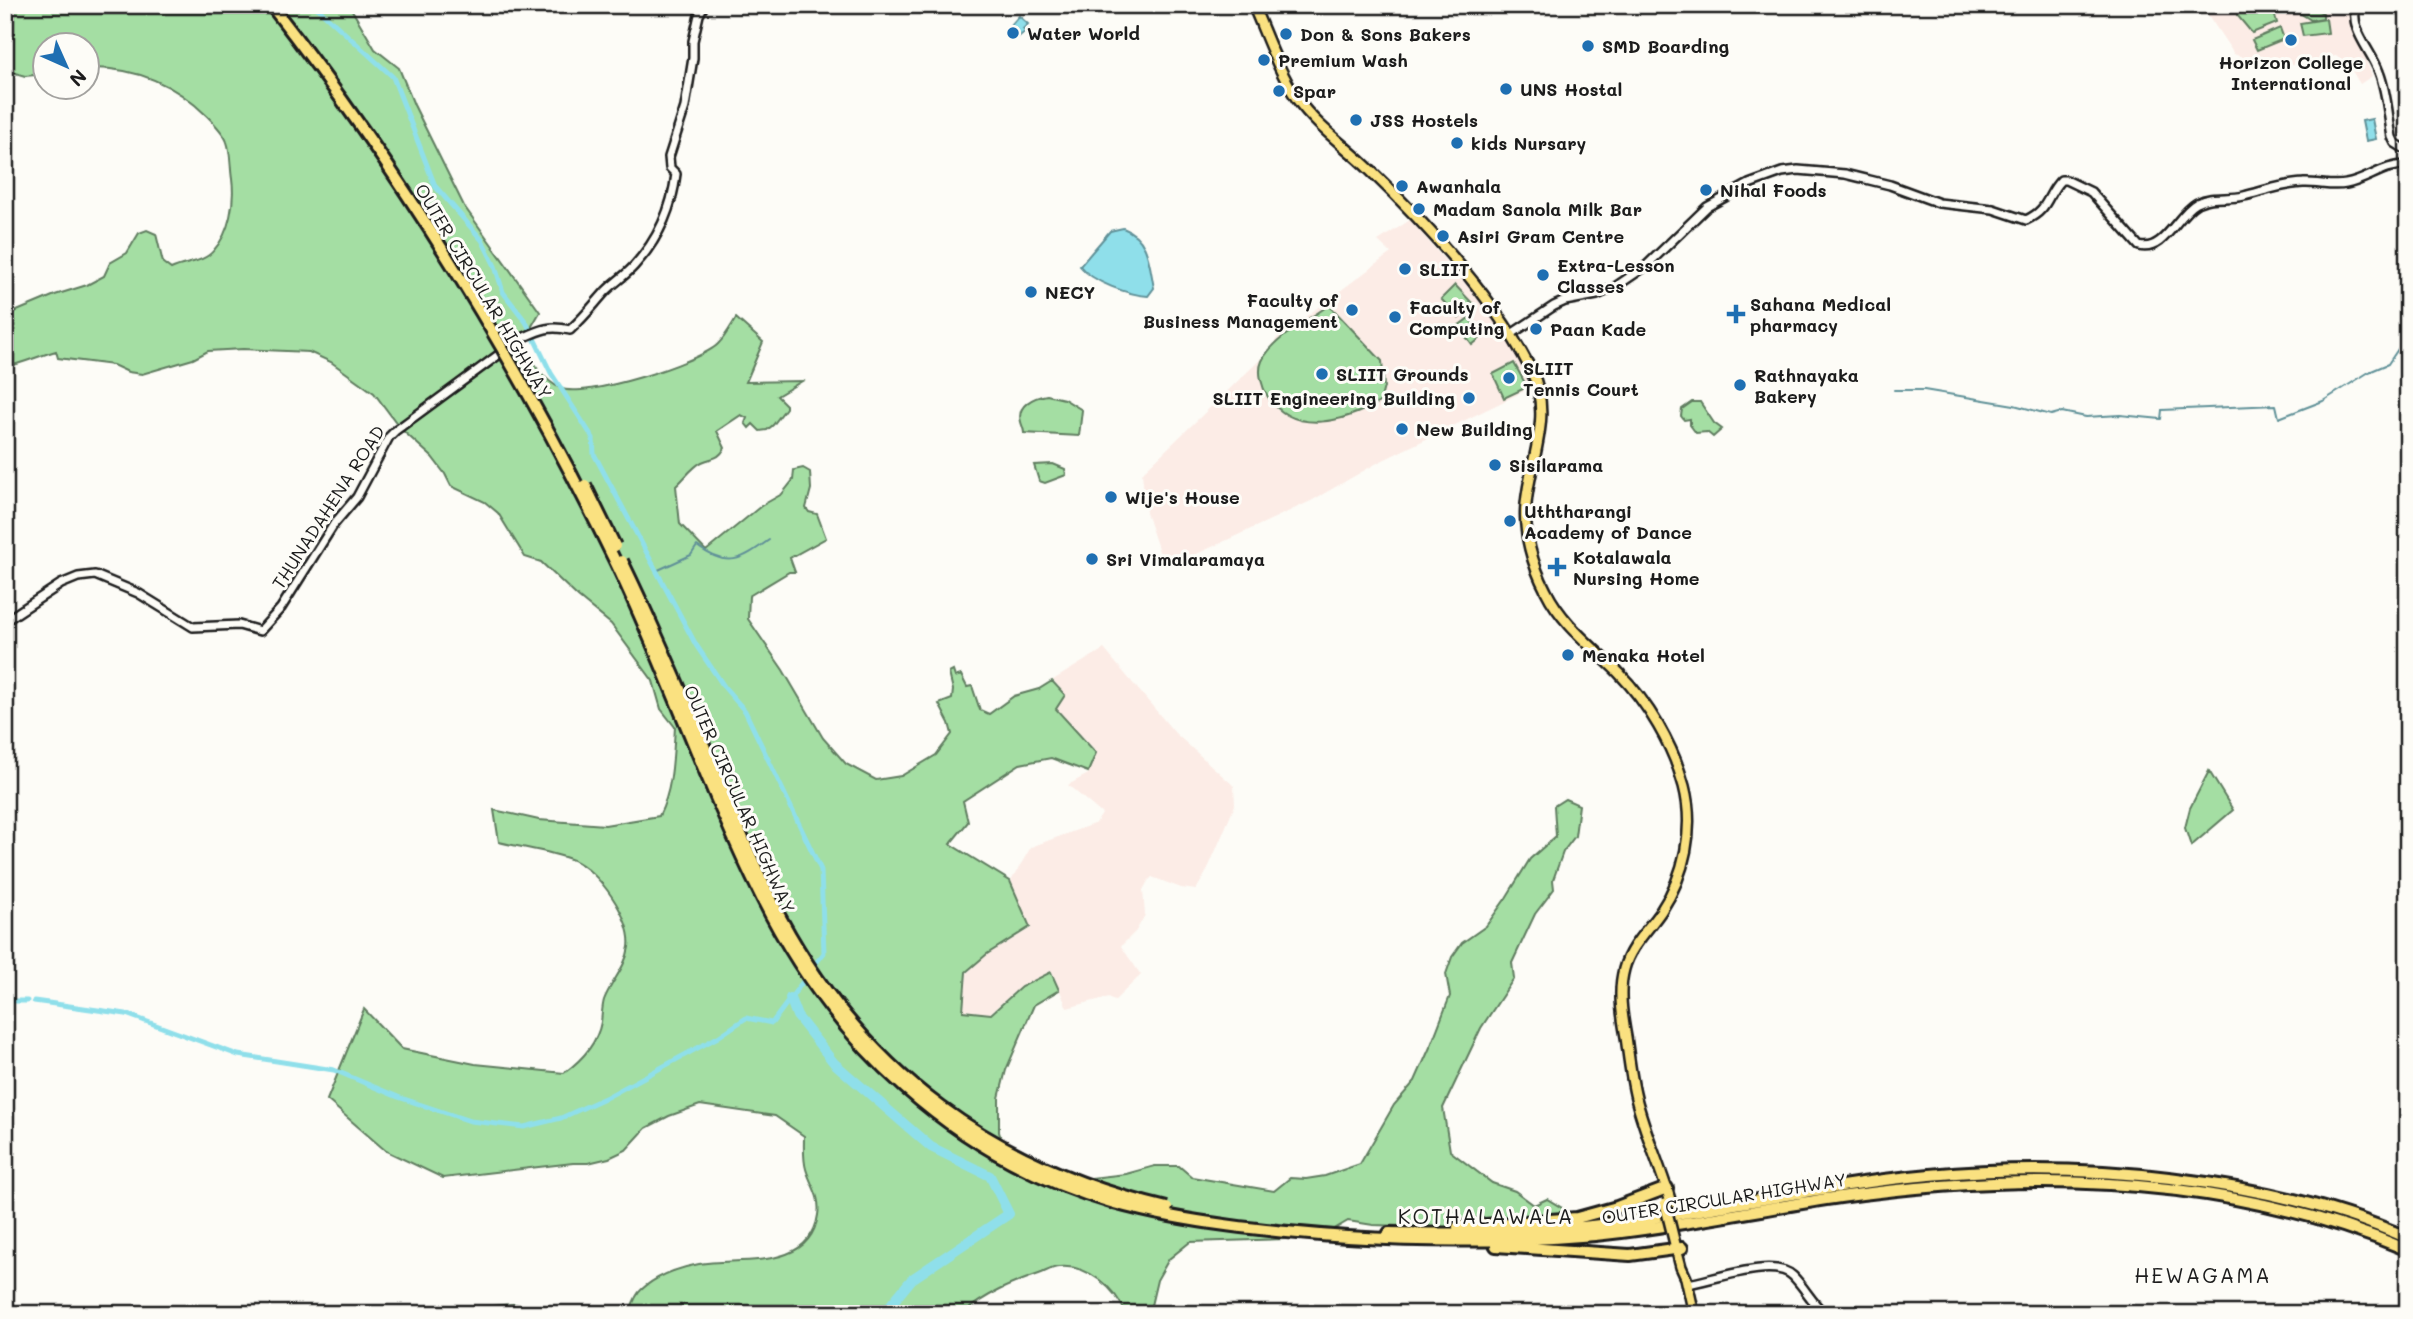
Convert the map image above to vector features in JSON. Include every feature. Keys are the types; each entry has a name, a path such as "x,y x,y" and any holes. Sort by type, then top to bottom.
{"highway":[{"name":"OUTER CIRCULAR HIGHWAY","path":"271,5 337,94 411,202 481,313 532,401 631,596 762,898 797,961 846,1029 881,1067 926,1107 984,1146 1045,1178 1080,1192 1143,1210 1252,1228 1347,1233 1473,1234 1598,1226 1839,1192 2049,1182 2123,1185 2222,1196 2323,1220 2408,1250"},
{"name":"OUTER CIRCULAR HIGHWAY","path":"279,5 343,90 417,198 539,399 638,593 775,908 812,970 857,1029 910,1082 964,1124 1009,1151 1082,1184 1146,1203 1198,1214 1444,1242 1598,1234 1698,1221 1930,1175 2002,1171 2126,1175 2224,1186 2299,1202 2408,1238"},
{"path":"1389,1233 1577,1217 1617,1207 1664,1189"},
{"path":"1444,1242 1630,1255 1679,1246"}],"main road":[{"path":"1253,5 1278,65 1299,101 1429,230 1486,300 1533,373 1542,405 1542,419 1526,503 1526,526 1536,569 1563,618 1621,676 1647,708 1671,751 1685,788 1689,822 1680,872 1661,912 1632,951 1624,967 1621,991 1624,1027 1637,1101 1660,1170 1686,1266 1694,1314"}],"street":[{"name":"THUNADAHENA ROAD","path":"5,621 61,584 78,577 95,575 138,593 193,626 239,625 260,631 281,608 325,537 357,497 389,438 520,340 553,326 570,330 635,266 659,232 675,186 676,174 670,168 669,157 685,107 693,41 704,5"},
{"path":"2356,5 2356,27 2380,73 2392,137 2395,144 2408,151"},
{"path":"1510,335 1565,301 1597,295 1615,288 1646,267 1707,207 1749,184 1782,172 1798,170 1845,174 1890,185 1939,203 1993,209 2026,220 2046,206 2061,180 2091,192 2139,246 2145,248 2159,243 2188,209 2205,200 2243,197 2268,188 2301,183 2346,184 2384,168 2408,165"},
{"path":"1687,1281 1755,1268 1769,1268 1792,1275 1825,1314"}],"shaded area":[{"name":"Horizon College International","path":"2208,5 2350,5 2352,22 2372,76 2360,84 2349,66 2336,56 2273,69 2234,54 2204,9"},
{"path":"1410,220 1482,303 1523,365 1531,388 1379,462 1311,501 1173,565 1166,565 1146,513 1142,473 1268,352 1277,338 1391,253 1378,241"},
{"path":"1104,649 1175,733 1234,786 1235,805 1196,890 1181,888 1152,877 1148,881 1143,890 1145,915 1136,931 1121,946 1141,975 1114,1001 1109,997 1067,1008 1052,971 1021,986 990,1013 964,1010 967,973 988,954 1031,928 1011,881 1031,847 1096,823 1102,814 1068,785 1088,774 1097,752 1057,709 1066,695 1053,680"}],"green space":[{"path":"5,5 349,5 375,49 399,68 414,105 464,206 540,312 521,345 548,380 560,388 591,389 666,369 707,352 718,344 736,318 763,342 746,382 802,381 777,396 786,408 767,430 760,431 753,424 749,428 745,423 747,418 741,415 717,431 725,448 718,456 699,464 676,486 680,524 706,551 761,506 782,494 793,480 794,470 803,468 810,472 811,489 806,508 817,514 826,538 790,558 795,572 789,572 749,596 748,619 783,670 823,738 846,764 876,780 901,776 936,755 952,734 939,704 952,699 949,673 953,671 955,677 961,675 967,687 972,686 980,710 989,714 1014,696 1039,689 1052,681 1065,695 1056,709 1096,753 1088,772 1051,758 1020,764 963,801 968,822 950,844 1010,881 1030,927 987,954 966,972 963,1011 991,1014 1021,987 1051,972 1059,990 1034,1005 1006,1070 999,1098 999,1132 1005,1151 1049,1178 1091,1178 1126,1174 1155,1166 1179,1166 1192,1177 1274,1191 1290,1178 1325,1176 1360,1164 1394,1105 1415,1081 1431,1045 1450,996 1446,974 1452,957 1462,943 1486,926 1530,859 1556,836 1554,806 1565,799 1579,805 1575,836 1563,852 1553,880 1554,889 1535,914 1512,963 1514,978 1481,1028 1443,1108 1450,1151 1492,1183 1515,1191 1534,1205 1547,1199 1562,1208 1568,1219 1459,1228 1373,1225 1348,1221 1319,1238 1190,1242 1169,1259 1157,1280 1149,1314 1126,1314 1115,1296 1100,1280 1080,1270 1059,1267 999,1290 962,1314 629,1314 639,1292 668,1273 699,1264 770,1258 787,1254 802,1246 812,1233 819,1208 805,1165 804,1136 775,1116 700,1105 646,1128 626,1150 588,1163 443,1178 386,1151 327,1100 364,1009 402,1049 475,1064 564,1073 583,1057 592,1044 599,1030 604,1000 622,968 629,947 629,936 620,910 603,885 583,865 555,854 499,842 494,810 539,820 605,825 659,816 670,784 675,727 661,709 653,681 611,624 541,562 525,557 498,513 485,502 451,486 432,457 401,429 374,393 331,362 309,352 243,349 208,351 193,359 142,374 128,372 113,365 58,358 56,351 5,367 5,316 104,276 110,263 127,253 139,233 147,230 156,234 163,263 171,269 200,260 210,254 224,235 232,207 233,188 229,151 224,135 194,104 167,86 138,74 102,68 102,32 32,32 32,75 5,70"},
{"path":"2245,5 2272,5 2277,23 2252,33 2237,15"},
{"path":"2303,5 2323,13 2323,18 2311,20 2298,12"},
{"path":"2326,19 2328,33 2303,36 2300,23"},
{"path":"2280,28 2284,39 2257,50 2252,40"},
{"path":"1455,285 1473,304 1459,318 1441,299"},
{"name":"SLIIT Grounds","path":"1329,305 1382,361 1384,387 1380,402 1366,409 1321,422 1306,421 1279,409 1268,397 1260,370 1262,361 1274,345"},
{"path":"1469,318 1483,336 1472,345 1458,326"},
{"name":"SLIIT Tennis Court","path":"1514,363 1525,383 1523,389 1504,398 1493,374"},
{"path":"1047,395 1064,399 1082,410 1079,436 1024,433 1021,411 1027,403"},
{"path":"1692,402 1700,402 1714,423 1722,429 1713,437 1707,432 1696,433 1690,425 1690,419 1684,420 1681,416 1682,409"},
{"path":"1053,464 1065,469 1066,475 1045,483 1039,481 1034,465"},
{"path":"2209,771 2233,810 2191,846 2185,828 2190,808"},
{"path":"514,1304 560,1314 468,1314 471,1308"}],"water":[{"path":"1019,16 1028,24 1023,29 1025,32 1014,40 1005,32"},
{"path":"2372,119 2376,139 2366,141 2362,121"},
{"path":"1123,228 1138,238 1146,252 1154,288 1148,296 1111,287 1080,266 1110,231"}],"waterway":[{"path":"314,5 393,77 435,186 482,240 495,266 503,292 526,322 551,373 593,438 594,454 696,645 725,688 745,711 821,870 824,953 812,968"},
{"path":"1894,390 1924,390 2014,405 2051,415 2062,412 2086,417 2120,415 2161,419 2162,410 2276,405 2279,418 2323,401 2369,372 2388,364 2408,334"},
{"path":"656,571 691,555 697,546 717,558 734,559 750,553 769,540"},
{"path":"34,1001 126,1014 238,1055 334,1070 398,1097 470,1121 524,1127 561,1118 607,1097 718,1037 746,1018 772,1023 807,976"},
{"path":"790,998 797,1016 834,1063 931,1147 990,1176 1009,1214 912,1279 883,1314"},
{"path":"5,1001 27,1001"}],"place":[{"name":"Water World","path":"1013,33"},
{"name":"Don & Sons Bakers","path":"1286,34"},
{"name":"Horizon College International","path":"2291,40"},
{"name":"SMD Boarding","path":"1588,46"},
{"name":"Premium Wash","path":"1264,60"},
{"name":"UNS Hostal","path":"1506,89"},
{"name":"Spar","path":"1279,91"},
{"name":"JSS Hostels","path":"1356,120"},
{"name":"kids Nursary","path":"1457,143"},
{"name":"Awanhala","path":"1402,186"},
{"name":"Nihal Foods","path":"1706,190"},
{"name":"Madam Sanola Milk Bar","path":"1419,209"},
{"name":"Asiri Gram Centre","path":"1443,236"},
{"name":"SLIIT","path":"1405,269"},
{"name":"Extra-Lesson Classes","path":"1543,275"},
{"name":"NECY","path":"1031,292"},
{"name":"Faculty of Business Management","path":"1352,310"},
{"name":"Sahana Medical pharmacy","path":"1736,314"},
{"name":"Faculty of Computing","path":"1395,317"},
{"name":"Paan Kade","path":"1536,329"},
{"name":"SLIIT Grounds","path":"1322,374"},
{"name":"SLIIT Tennis Court","path":"1509,378"},
{"name":"Rathnayaka Bakery","path":"1740,385"},
{"name":"SLIIT Engineering Building","path":"1469,398"},
{"name":"New Building","path":"1402,429"},
{"name":"Sisilarama","path":"1495,465"},
{"name":"Wije's House","path":"1111,497"},
{"name":"Uththarangi Academy of Dance","path":"1510,521"},
{"name":"Sri Vimalaramaya","path":"1092,559"},
{"name":"Kotalawala Nursing Home","path":"1557,567"},
{"name":"Menaka Hotel","path":"1568,655"}],"district":[{"name":"KOTHALAWALA","path":"1486,1215"},
{"name":"HEWAGAMA","path":"2203,1274"}]}
